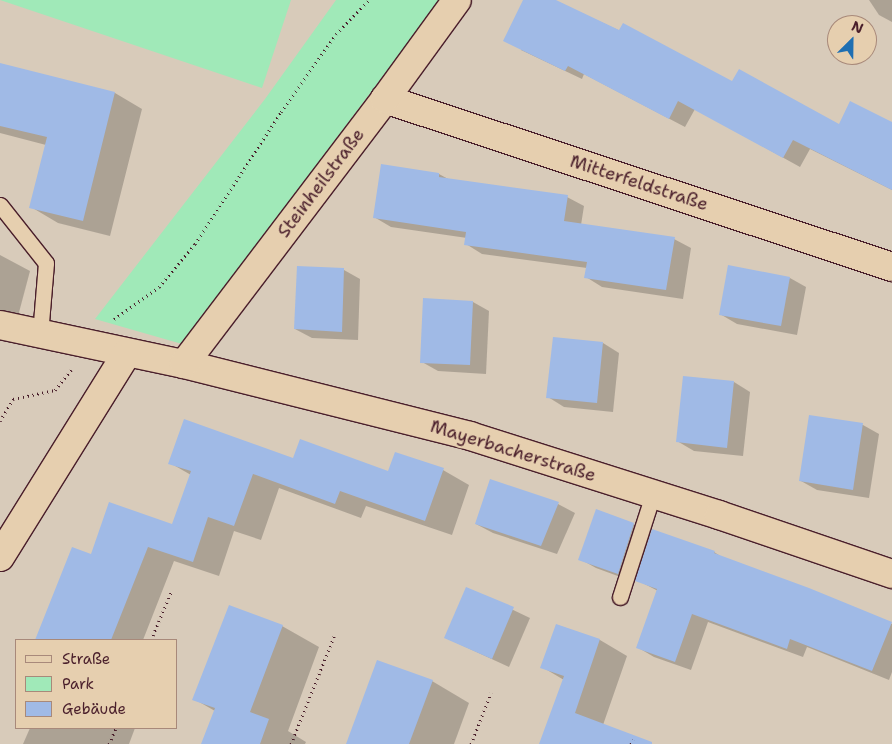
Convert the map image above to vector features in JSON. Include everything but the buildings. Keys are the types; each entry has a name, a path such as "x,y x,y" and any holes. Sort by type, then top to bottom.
{"street":[{"name":"Steinheilstraße","path":"184,364 385,99 457,0"},
{"name":"Mitterfeldstraße","path":"385,99 892,267"},
{"name":"Mayerbacherstraße","path":"0,325 184,364 470,436 653,494 892,574"},
{"path":"0,557 127,353"}],"lane":[{"path":"0,205 46,263 40,334"},
{"path":"620,597 653,494"}],"path":[{"path":"0,421 13,399 55,390 90,345 115,318 160,287 195,244 281,112 336,34 369,0"},
{"path":"151,639 172,590"},
{"path":"291,744 335,634"},
{"path":"471,744 491,693"},
{"path":"109,744 116,729"},
{"path":"631,744 633,739"}],"green space":[{"path":"0,0 291,0 262,88"},
{"path":"336,0 440,0 182,344 95,319 265,99"}]}
